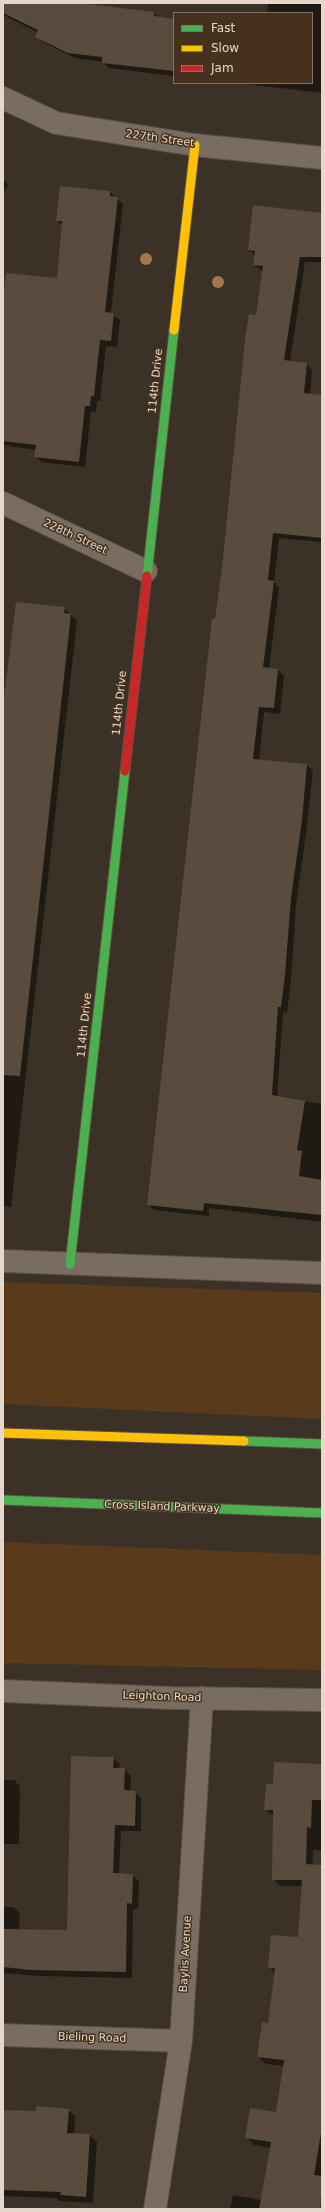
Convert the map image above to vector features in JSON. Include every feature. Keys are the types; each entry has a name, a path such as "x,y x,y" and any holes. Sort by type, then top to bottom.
{"main road":[{"name":"114th Drive","path":"70,1264 146,571 195,144"},
{"path":"3,1433 322,1444"},
{"name":"Cross Island Parkway","path":"3,1500 322,1514"}],"street":[{"name":"227th Street","path":"3,98 56,124 195,144 322,158"},
{"name":"228th Street","path":"3,503 146,571"},
{"path":"3,1261 322,1273"},
{"name":"Leighton Road","path":"3,1691 202,1698 322,1700"},
{"name":"Baylis Avenue","path":"155,2209 181,2041 202,1698"},
{"name":"Bieling Road","path":"3,2035 181,2041"}],"shaded area":[{"path":"3,1282 322,1293 322,1419 3,1404"},
{"path":"3,1542 322,1555 322,1670 3,1663"}],"building":[{"path":"3,3 80,3 154,12 154,16 173,19 173,71 102,63 102,57 68,53 35,37 38,30 3,13"},
{"path":"60,186 110,191 110,196 118,197 105,312 114,313 111,341 100,340 94,396 91,396 90,406 85,406 79,462 34,457 36,445 3,441 3,299 6,273 57,278 62,221 56,221"},
{"path":"253,205 322,213 322,257 300,257 284,360 307,363 304,393 322,395 322,538 273,533 268,580 274,581 263,667 278,669 274,708 259,707 253,759 307,764 302,820 291,898 285,975 281,1007 278,1007 272,1095 305,1101 297,1150 302,1151 299,1176 322,1180 322,1215 204,1203 203,1211 147,1205 212,619 215,619 222,568 245,340 249,314 256,315 263,266 253,265 255,251 248,250"},
{"path":"16,602 65,607 64,613 71,614 20,1076 3,1075 3,704"},
{"path":"71,1756 114,1757 113,1768 125,1768 124,1790 136,1791 135,1826 115,1825 113,1873 133,1874 132,1904 127,1903 126,1972 31,1970 3,1967 3,1929 67,1930"},
{"path":"274,1762 322,1764 322,1800 312,1800 311,1828 307,1827 306,1864 322,1865 322,2127 314,2175 322,2176 320,2209 259,2209 271,2142 245,2138 250,2108 276,2112 284,2060 257,2057 262,2022 268,2023 275,1968 268,1968 271,1935 298,1937 302,1880 272,1880 273,1810 264,1810 266,1784 273,1784"},
{"path":"36,2106 69,2109 67,2133 90,2134 86,2197 60,2195 61,2192 3,2190 3,2110 36,2111"}],"traffic: fast":[{"path":"147,576 174,330"},
{"path":"70,1264 125,771"},
{"path":"244,1441 322,1444"},
{"path":"3,1500 322,1513"}],"traffic: slow":[{"path":"174,330 195,145"},
{"path":"3,1433 244,1441"}],"traffic: jam":[{"path":"125,771 147,576"}]}
